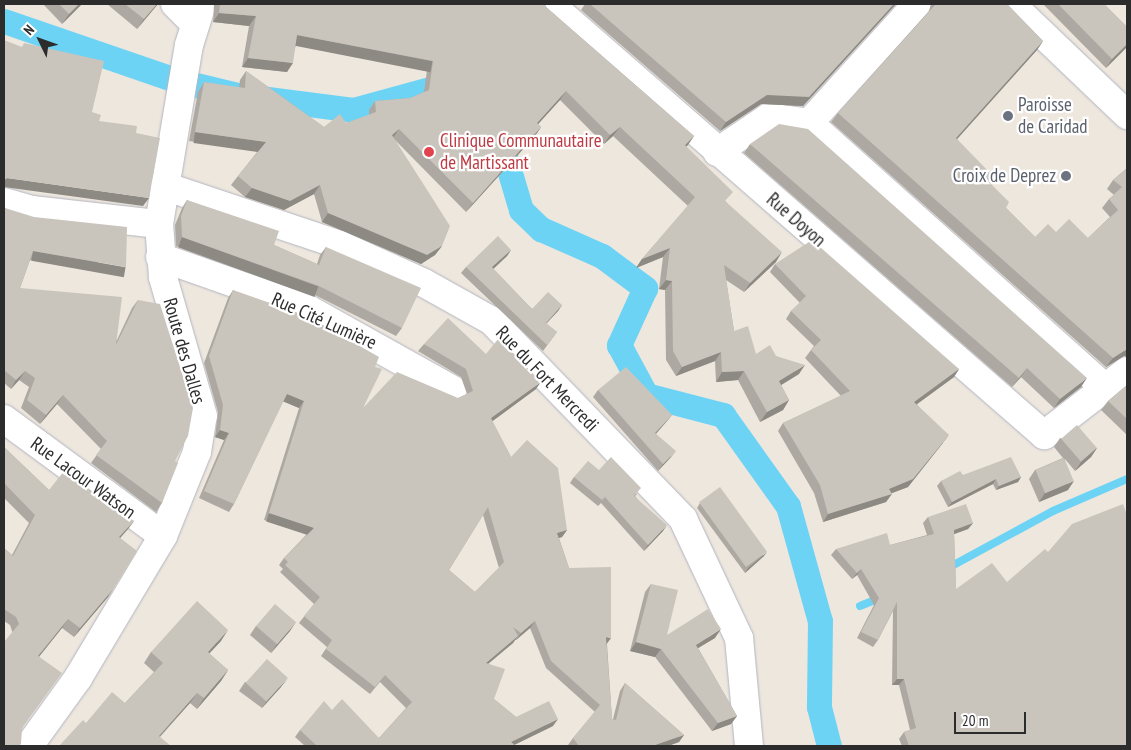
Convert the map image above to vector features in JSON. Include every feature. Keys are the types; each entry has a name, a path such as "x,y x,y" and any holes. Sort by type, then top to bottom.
{"street":[{"path":"175,4 195,24"},
{"name":"Rue Doyon","path":"550,4 717,152 1044,435 1107,388"},
{"path":"809,123 917,4"},
{"path":"1012,4 1127,115"},
{"name":"Route des Dalles","path":"29,746 78,678 163,536 197,452 203,416 160,257 159,224 181,89 195,24"},
{"path":"717,152 770,116 809,123 1107,388 1127,371"},
{"name":"Rue du Fort Mercredi","path":"164,186 340,245 424,283 492,321 683,519 739,638 749,746"},
{"path":"4,202 32,210 159,224"},
{"name":"Rue Cité Lumière","path":"160,257 308,309 453,390"},
{"name":"Rue Lacour Watson","path":"4,419 163,536"}],"building":[{"path":"59,4 79,4 69,14"},
{"path":"125,4 157,4 144,19"},
{"path":"220,4 545,4 546,7 694,136 685,145 733,192 725,201 782,252 750,283 724,265 734,331 748,326 756,354 770,345 776,356 805,365 779,381 789,400 767,412 744,371 722,372 721,352 682,367 673,351 672,281 666,280 670,248 642,259 695,197 620,127 610,135 566,91 537,123 541,127 473,203 399,129 392,135 450,226 442,246 427,255 328,213 320,185 290,201 252,188 238,176 266,142 195,132 204,82 245,88 246,71 324,127 340,114 346,123 376,112 375,101 410,98 429,90 433,61 297,35 293,63 248,58 256,16 219,13"},
{"path":"590,4 894,4 809,97 767,95 726,122"},
{"path":"935,4 1007,4 1043,41 956,138 993,176 988,181 1009,202 1006,208 1035,237 1048,224 1056,232 1069,219 1088,238 1118,210 1109,199 1122,187 1113,180 1127,168 1127,349 1113,358 838,113"},
{"path":"1058,4 1104,4 1127,27 1127,44 1112,59"},
{"path":"4,40 22,47 24,43 104,61 92,112 101,115 99,121 137,126 136,133 160,138 149,198 7,178 4,180"},
{"path":"779,124 808,129 1087,378 1060,399 1027,368 1019,378 750,144"},
{"path":"187,200 279,231 274,245 319,265 326,247 421,288 402,328 319,286 182,237 181,216"},
{"path":"4,207 34,217 127,227 126,267 33,251 20,288 122,297 116,345 138,300 160,304 193,408 188,436 175,461 178,463 162,503 96,455 107,441 63,395 46,415 27,400 35,378 25,371 16,380 4,370"},
{"path":"498,236 511,250 492,267 532,309 548,292 562,305 546,323 557,332 547,345 466,267"},
{"path":"812,240 959,369 914,402 949,435 913,479 889,489 892,494 828,514 820,485 783,423 850,391 811,350 821,340 791,311 806,296 775,264"},
{"path":"233,290 307,316 379,357 375,367 382,369 363,408 397,372 458,398 473,391 466,369 424,344 448,318 486,354 499,338 541,382 491,418 511,457 527,440 558,468 567,530 557,533 569,568 611,567 611,638 606,637 612,719 616,720 625,683 684,735 652,746 579,746 573,738 600,705 551,661 535,621 521,633 513,627 518,636 486,663 505,669 494,699 516,717 549,701 558,719 511,742 516,746 317,746 300,730 324,701 332,710 342,699 379,738 412,702 385,675 375,687 326,649 332,640 304,616 320,597 285,565 288,562 284,558 314,528 269,513 304,401 287,394 234,504 204,491 229,433 220,430 223,405 209,356","holes":["488,507 504,562 475,592 449,570"]},
{"path":"626,367 672,415 655,433 676,451 663,464 598,390"},
{"path":"1127,385 1127,419 1108,401"},
{"path":"1077,425 1097,448 1081,461 1061,439"},
{"path":"4,447 49,490 64,471 134,521 119,537 137,551 114,588 80,628 68,619 38,656 62,673 22,728 21,744 19,746 4,746 4,642 19,624 16,617 4,609 4,548 13,556 35,515 4,483"},
{"path":"611,457 641,488 634,496 667,525 648,545 605,497 602,500 574,477 588,461 599,470"},
{"path":"1011,457 1021,477 999,486 996,479 952,502 941,481 960,471 963,475"},
{"path":"1064,458 1074,481 1045,493 1035,470"},
{"path":"720,487 767,552 746,567 699,502"},
{"path":"966,504 973,523 954,530 956,589 992,563 1007,582 1045,549 1048,552 1072,524 1123,504 1127,515 1127,746 909,746 904,732 916,728 904,679 897,679 897,602 878,640 861,632 879,598 861,569 857,573 836,549 887,533 890,545 934,534 928,517"},
{"path":"651,584 678,590 667,635 708,609 721,629 696,645 737,716 718,723 661,649 636,642"},
{"path":"197,601 228,630 208,652 228,670 204,698 197,693 159,736 171,746 59,746 83,720 86,723 112,692 125,703 163,663 151,652"},
{"path":"275,604 296,622 277,644 256,626"},
{"path":"267,659 288,678 266,702 246,683"}],"waterway":[{"path":"4,21 175,80 238,95 353,110 452,83"},
{"path":"499,136 521,210 541,229 602,256 645,288 619,345 646,395 723,415 788,506 820,621 819,707 829,746"},
{"path":"948,568 1053,511 1127,479"},
{"path":"860,606 880,598"}],"place":[{"name":"Paroisse de Caridad","path":"1008,116"},
{"name":"Clinique Communautaire de Martissant","path":"429,152"},
{"name":"Croix de Deprez","path":"1066,176"}]}
